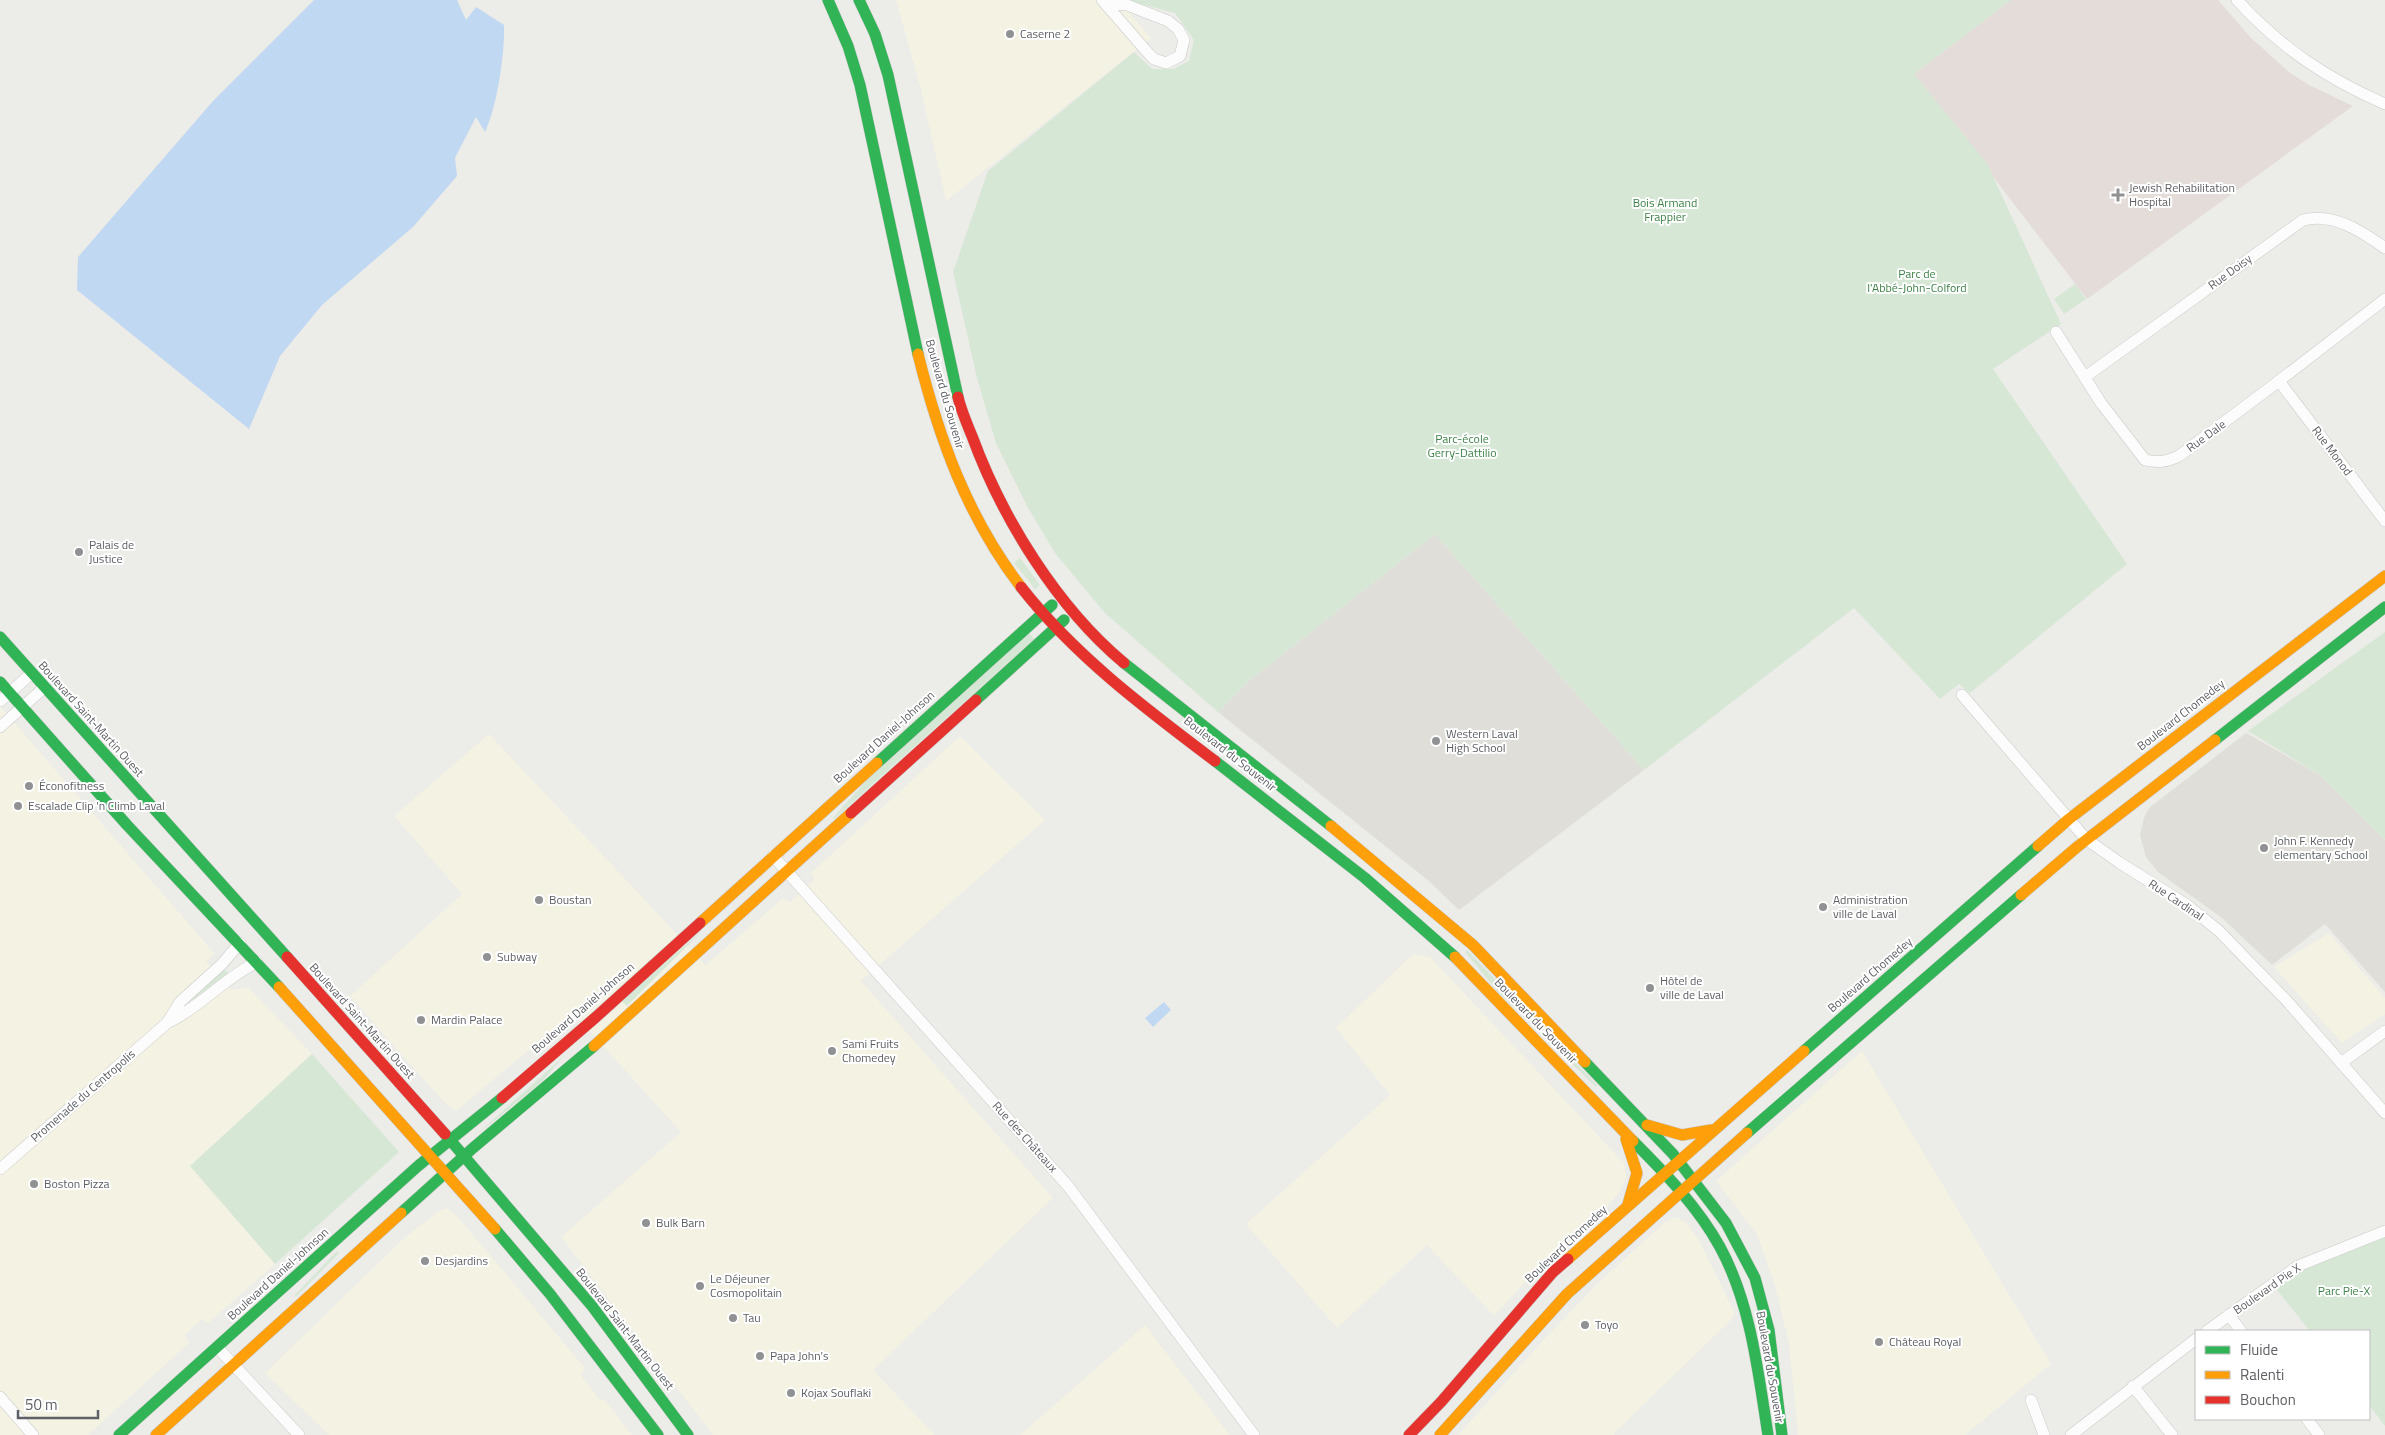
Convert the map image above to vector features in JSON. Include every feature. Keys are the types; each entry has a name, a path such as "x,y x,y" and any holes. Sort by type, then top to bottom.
{"street":[{"name":"Boulevard du Souvenir","path":"828,0 848,46 860,85 921,368 943,444 968,502 997,553 1057,627 1130,694 1362,874 1424,928 1499,1002 1679,1192 1714,1236 1740,1291 1754,1343 1768,1435"},
{"name":"Boulevard du Souvenir","path":"859,0 875,34 888,75 944,341 969,432 986,474 1008,516 1033,557 1073,612 1099,640 1135,672 1372,858 1473,945 1678,1160 1731,1232 1759,1288 1770,1335 1782,1435"},
{"path":"2237,0 2267,31 2300,58 2333,79 2385,104"},
{"path":"1105,3 1127,5 1174,24 1184,40 1180,56 1166,63 1154,59 1105,3"},
{"name":"Rue Doisy","path":"2085,377 2303,220 2316,217 2330,219 2361,231 2385,248"},
{"name":"Rue Dale","path":"2056,332 2085,377 2145,460 2158,463 2179,456 2280,381 2385,298"},
{"name":"Rue Monod","path":"2280,381 2385,521"},
{"name":"Boulevard Chomedey","path":"1409,1435 1437,1406 1547,1278 1628,1204 2069,819 2385,576"},
{"name":"Boulevard Daniel-Johnson","path":"119,1435 431,1156 596,1016 1061,597"},
{"path":"1440,1435 1566,1294 1693,1179 2086,839 2385,608"},
{"path":"156,1435 465,1156 562,1074 1073,612"},
{"name":"Boulevard Saint-Martin Ouest","path":"0,637 465,1156 592,1306 688,1435"},
{"path":"0,701 32,672"},
{"path":"0,682 127,824 240,943 447,1173 556,1302 658,1435"},
{"path":"0,727 45,687"},
{"name":"Rue Cardinal","path":"1962,695 2086,839 2186,905 2219,930 2267,979 2385,1113"},
{"name":"Rue des Châteaux","path":"773,856 1068,1186 1254,1435"},
{"name":"Promenade du Centropolis","path":"0,1169 167,1022 180,1002 226,961 240,943"},
{"name":"Promenade du Centropolis","path":"167,1022 188,1012 236,973 257,962"},
{"path":"2341,1063 2385,1031"},
{"path":"1645,1124 1682,1135 1713,1130"},
{"path":"1624,1132 1637,1173 1628,1204"},
{"name":"Boulevard Pie X","path":"2208,1330 2298,1266 2385,1231"},
{"path":"2229,1315 2240,1330"},
{"path":"2071,1435 2195,1340"},
{"path":"217,1347 299,1435"},
{"path":"2133,1386 2172,1435"},
{"path":"0,1397 33,1435"},
{"path":"2031,1400 2044,1435"},
{"path":"2308,1420 2319,1435"}],"shaded area":[{"path":"896,0 1118,0 1151,38 946,201 921,90"},
{"name":"Jewish Rehabilitation Hospital","path":"2011,0 2218,0 2251,38 2289,72 2307,84 2353,106 2087,299 1914,74"},
{"name":"Western Laval High School","path":"1435,534 1644,770 1459,910 1429,881 1218,712 1250,680"},
{"path":"0,706 215,954 206,961 232,990 248,987 312,1054 190,1166 275,1264 208,1323 202,1319 185,1335 189,1343 88,1435 0,1435"},
{"name":"John F. Kennedy elementary School","path":"2246,733 2320,775 2385,840 2385,992 2325,924 2272,965 2222,918 2158,872 2146,857 2140,835 2144,818 2149,808"},
{"path":"489,734 706,965 783,898 790,902 814,880 811,873 960,736 1045,820 861,981 1053,1198 873,1370 935,1435 713,1435 561,1237 681,1132 573,1013 456,1111 447,1105 350,996 462,894 394,816"},
{"path":"2329,933 2385,998 2385,1014 2342,1043 2274,967"},
{"path":"1413,954 1430,957 1624,1163 1626,1177 1621,1190 1609,1205 1540,1266 1494,1316 1427,1245 1337,1328 1246,1224 1390,1095 1336,1028"},
{"path":"1862,1051 2051,1364 1965,1435 1798,1435 1789,1344 1776,1289 1757,1234 1716,1181"},
{"path":"447,1208 458,1217 585,1368 581,1375 600,1400 604,1399 632,1435 329,1435 265,1373 404,1238 439,1211"},
{"path":"1675,1217 1686,1222 1699,1240 1735,1314 1731,1320 1614,1433 1615,1435 1458,1435 1546,1337 1598,1283 1664,1223"},
{"path":"1145,1325 1230,1435 1020,1435"}],"green space":[{"name":"Bois Armand Frappier","path":"1125,0 2011,0 1914,74 1987,163 2061,324 1993,369 2127,564 1970,693 1959,684 1940,699 1854,608 1644,770 1435,534 1250,680 1218,712 1105,613 1055,553 1027,506 996,443 977,378 953,272 988,171 1134,52 1152,69 1173,69 1189,61 1194,40 1175,13"},
{"path":"2075,284 2086,299 2064,314 2054,299"},
{"path":"1020,558 1040,585 1035,589 1014,563"},
{"path":"2385,632 2385,840 2320,775 2248,731"},
{"path":"1029,633 1034,639 833,818 867,780"},
{"path":"702,931 627,1006 622,1001"},
{"path":"1467,950 1597,1085 1596,1087 1499,993 1465,952"},
{"path":"224,969 228,973 185,1006"},
{"path":"594,1029 561,1059 541,1083 475,1136"},
{"path":"312,1054 399,1152 275,1264 190,1166"},
{"name":"Parc Pie-X","path":"2385,1231 2385,1426 2370,1406 2370,1330 2309,1330 2273,1285 2276,1281"},
{"path":"337,1251 339,1253 296,1297 295,1295"}],"water":[{"path":"314,0 457,0 466,20 476,7 504,25 499,80 493,109 485,132 476,117 455,158 457,176 413,227 322,305 280,356 249,429 77,290 78,257 213,101"},
{"path":"1164,1002 1171,1010 1153,1027 1145,1018"}],"traffic: fast":[{"path":"828,0 848,46 860,85 918,354"},
{"path":"859,0 875,34 888,75 958,397"},
{"path":"877,763 1052,605"},
{"path":"2215,740 2385,607"},
{"path":"976,700 1064,620"},
{"path":"0,637 287,957"},
{"path":"1124,663 1331,826"},
{"path":"0,682 127,825 279,987"},
{"path":"1215,761 1365,878 1455,957"},
{"path":"1804,1051 2038,846"},
{"path":"1747,1133 2021,895"},
{"path":"401,1213 473,1148 594,1046"},
{"path":"1585,1062 1673,1154 1726,1223 1755,1278 1769,1330 1782,1435"},
{"path":"119,1435 418,1166 502,1098"},
{"path":"445,1134 592,1306 688,1435"},
{"path":"1633,1141 1669,1178 1702,1218 1731,1269 1752,1339 1768,1435"},
{"path":"495,1229 550,1294 658,1435"}],"traffic: slow":[{"path":"918,354 936,417 958,476 986,533 1002,561 1021,587"},
{"path":"2038,846 2069,819 2385,576"},
{"path":"2021,895 2077,847 2215,740"},
{"path":"700,923 877,763"},
{"path":"594,1046 851,813"},
{"path":"1331,826 1473,945 1585,1062"},
{"path":"1455,957 1633,1141"},
{"path":"279,987 495,1229"},
{"path":"1568,1259 1804,1051"},
{"path":"1647,1125 1682,1135 1711,1130"},
{"path":"1440,1435 1567,1294 1747,1133"},
{"path":"1626,1139 1637,1173 1628,1204"},
{"path":"156,1435 401,1213"}],"traffic: jam":[{"path":"958,397 984,467 999,498 1034,559 1076,615 1099,641 1124,663"},
{"path":"1021,587 1064,636 1087,658 1137,701 1215,761"},
{"path":"851,813 976,700"},
{"path":"502,1098 596,1017 700,923"},
{"path":"287,957 445,1134"},
{"path":"1409,1435 1441,1402 1553,1272 1568,1259"}],"place":[{"name":"Caserne 2","path":"1010,34"},
{"name":"Jewish Rehabilitation Hospital","path":"2118,195"},
{"name":"Palais de Justice","path":"79,552"},
{"name":"Western Laval High School","path":"1436,741"},
{"name":"Éconofitness","path":"29,786"},
{"name":"Escalade Clip 'n Climb Laval","path":"18,806"},
{"name":"John F. Kennedy elementary School","path":"2264,848"},
{"name":"Boustan","path":"539,900"},
{"name":"Administration ville de Laval","path":"1823,907"},
{"name":"Subway","path":"487,957"},
{"name":"Hôtel de ville de Laval","path":"1650,988"},
{"name":"Mardin Palace","path":"421,1020"},
{"name":"Sami Fruits Chomedey","path":"832,1051"},
{"name":"Boston Pizza","path":"34,1184"},
{"name":"Bulk Barn","path":"646,1223"},
{"name":"Desjardins","path":"425,1261"},
{"name":"Le Déjeuner Cosmopolitain","path":"700,1286"},
{"name":"Tau","path":"733,1318"},
{"name":"Toyo","path":"1585,1325"},
{"name":"Château Royal","path":"1879,1342"},
{"name":"Papa John's","path":"760,1356"},
{"name":"Kojax Souflaki","path":"791,1393"}],"park label":[{"name":"Parc de l'Abbé-John-Colford","path":"1917,281"},
{"name":"Parc-école Gerry-Dattilio","path":"1462,446"}]}
